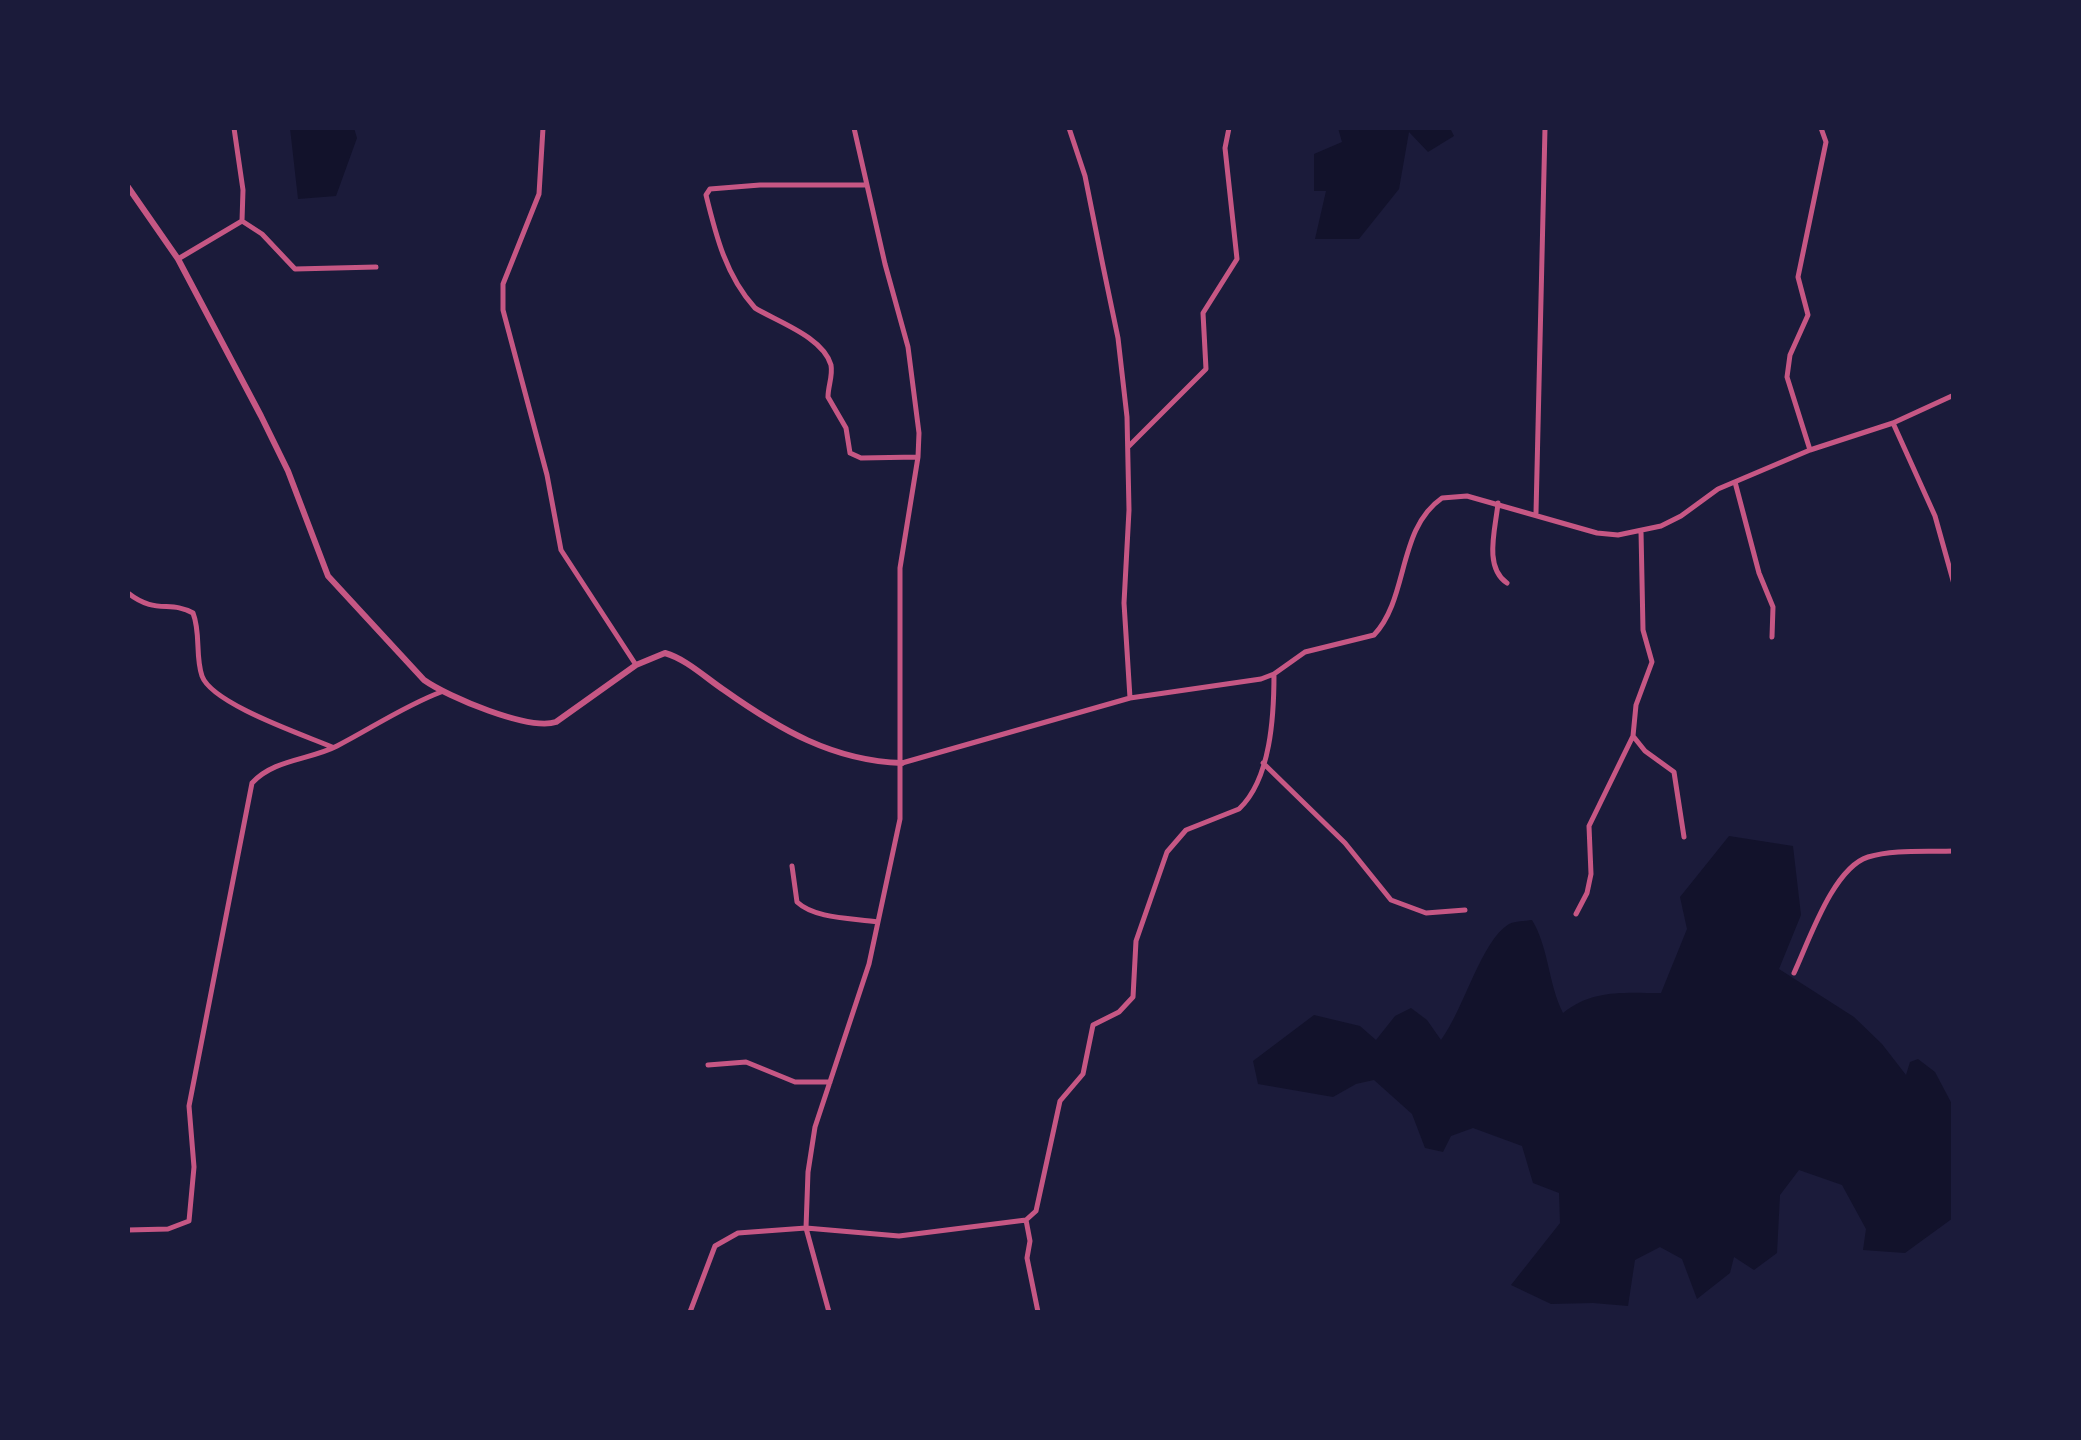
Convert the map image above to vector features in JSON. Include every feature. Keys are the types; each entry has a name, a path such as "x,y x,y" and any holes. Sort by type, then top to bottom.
{"street":[{"path":"234,128 243,190 242,221"},
{"path":"544,128 539,194 504,284 504,310 547,475 561,550 636,665"},
{"path":"829,1312 806,1228 812,1145 868,964 900,819 900,568 918,456 914,376 854,128"},
{"path":"1070,128 1085,176 1118,338 1128,448 1124,603 1130,698"},
{"path":"1128,448 1206,368 1203,312 1237,259 1226,148 1229,128"},
{"path":"1536,514 1545,128"},
{"path":"1810,450 1786,377 1790,355 1808,315 1798,276 1826,142 1822,128"},
{"path":"866,185 760,185 710,189 706,195 722,258 748,301 817,344 826,355 832,376 828,397 846,428 850,453 862,458 918,456"},
{"path":"128,188 178,260 288,472 328,576 407,664 441,692 524,722 547,725 636,665 665,653 782,730 812,744 873,762 902,764 1130,698 1274,674 1305,652 1374,635 1383,626 1411,544 1433,504 1451,496 1498,503 1597,533 1641,532 1681,516 1705,496 1735,482 1954,395"},
{"path":"178,260 242,221"},
{"path":"242,221 262,234 295,269 376,268"},
{"path":"1893,422 1935,516 1954,584"},
{"path":"1735,482 1773,607 1772,636"},
{"path":"1498,503 1494,566 1498,577 1506,583"},
{"path":"1576,914 1591,874 1589,826 1633,736 1636,704 1652,662 1643,630 1641,532"},
{"path":"128,594 145,606 186,609 193,614 200,669 207,686 236,704 335,748"},
{"path":"690,1312 704,1268 721,1240 738,1233 806,1228 899,1236 1026,1220 1040,1203 1060,1101 1083,1074 1094,1025 1130,1004 1134,997 1136,941 1167,852 1186,830 1239,809 1264,763 1274,714 1274,674"},
{"path":"128,1230 178,1227 189,1221 192,1214 194,1167 189,1106 252,783 271,768 335,748 394,713 441,692"},
{"path":"1633,736 1674,772 1684,837"},
{"path":"1264,763 1345,843 1390,900 1426,913 1465,910"},
{"path":"1794,973 1830,897 1856,863 1875,855 1954,851"},
{"path":"792,866 800,907 878,922"},
{"path":"708,1064 746,1062 795,1082 830,1082"},
{"path":"1026,1220 1038,1312"}],"shaded area":[{"path":"290,128 354,128 357,138 336,196 298,199"},
{"path":"1338,128 1450,128 1454,136 1428,152 1409,132 1399,189 1359,239 1315,239 1326,191 1314,191 1314,154 1342,142"},
{"path":"1729,836 1793,846 1801,915 1779,969 1854,1017 1906,1075 1910,1062 1918,1059 1935,1072 1953,1106 1953,1218 1905,1253 1863,1250 1866,1229 1842,1185 1799,1170 1780,1195 1777,1253 1754,1270 1734,1257 1730,1273 1697,1299 1682,1259 1660,1247 1635,1260 1628,1306 1551,1304 1511,1285 1560,1223 1559,1193 1533,1183 1522,1146 1473,1128 1451,1136 1443,1152 1425,1148 1412,1114 1374,1080 1356,1084 1333,1097 1258,1084 1253,1061 1314,1015 1360,1026 1376,1040 1395,1016 1411,1008 1427,1020 1441,1040 1490,945 1514,922 1532,920 1563,1013 1597,996 1661,993 1687,929 1680,897"}]}
